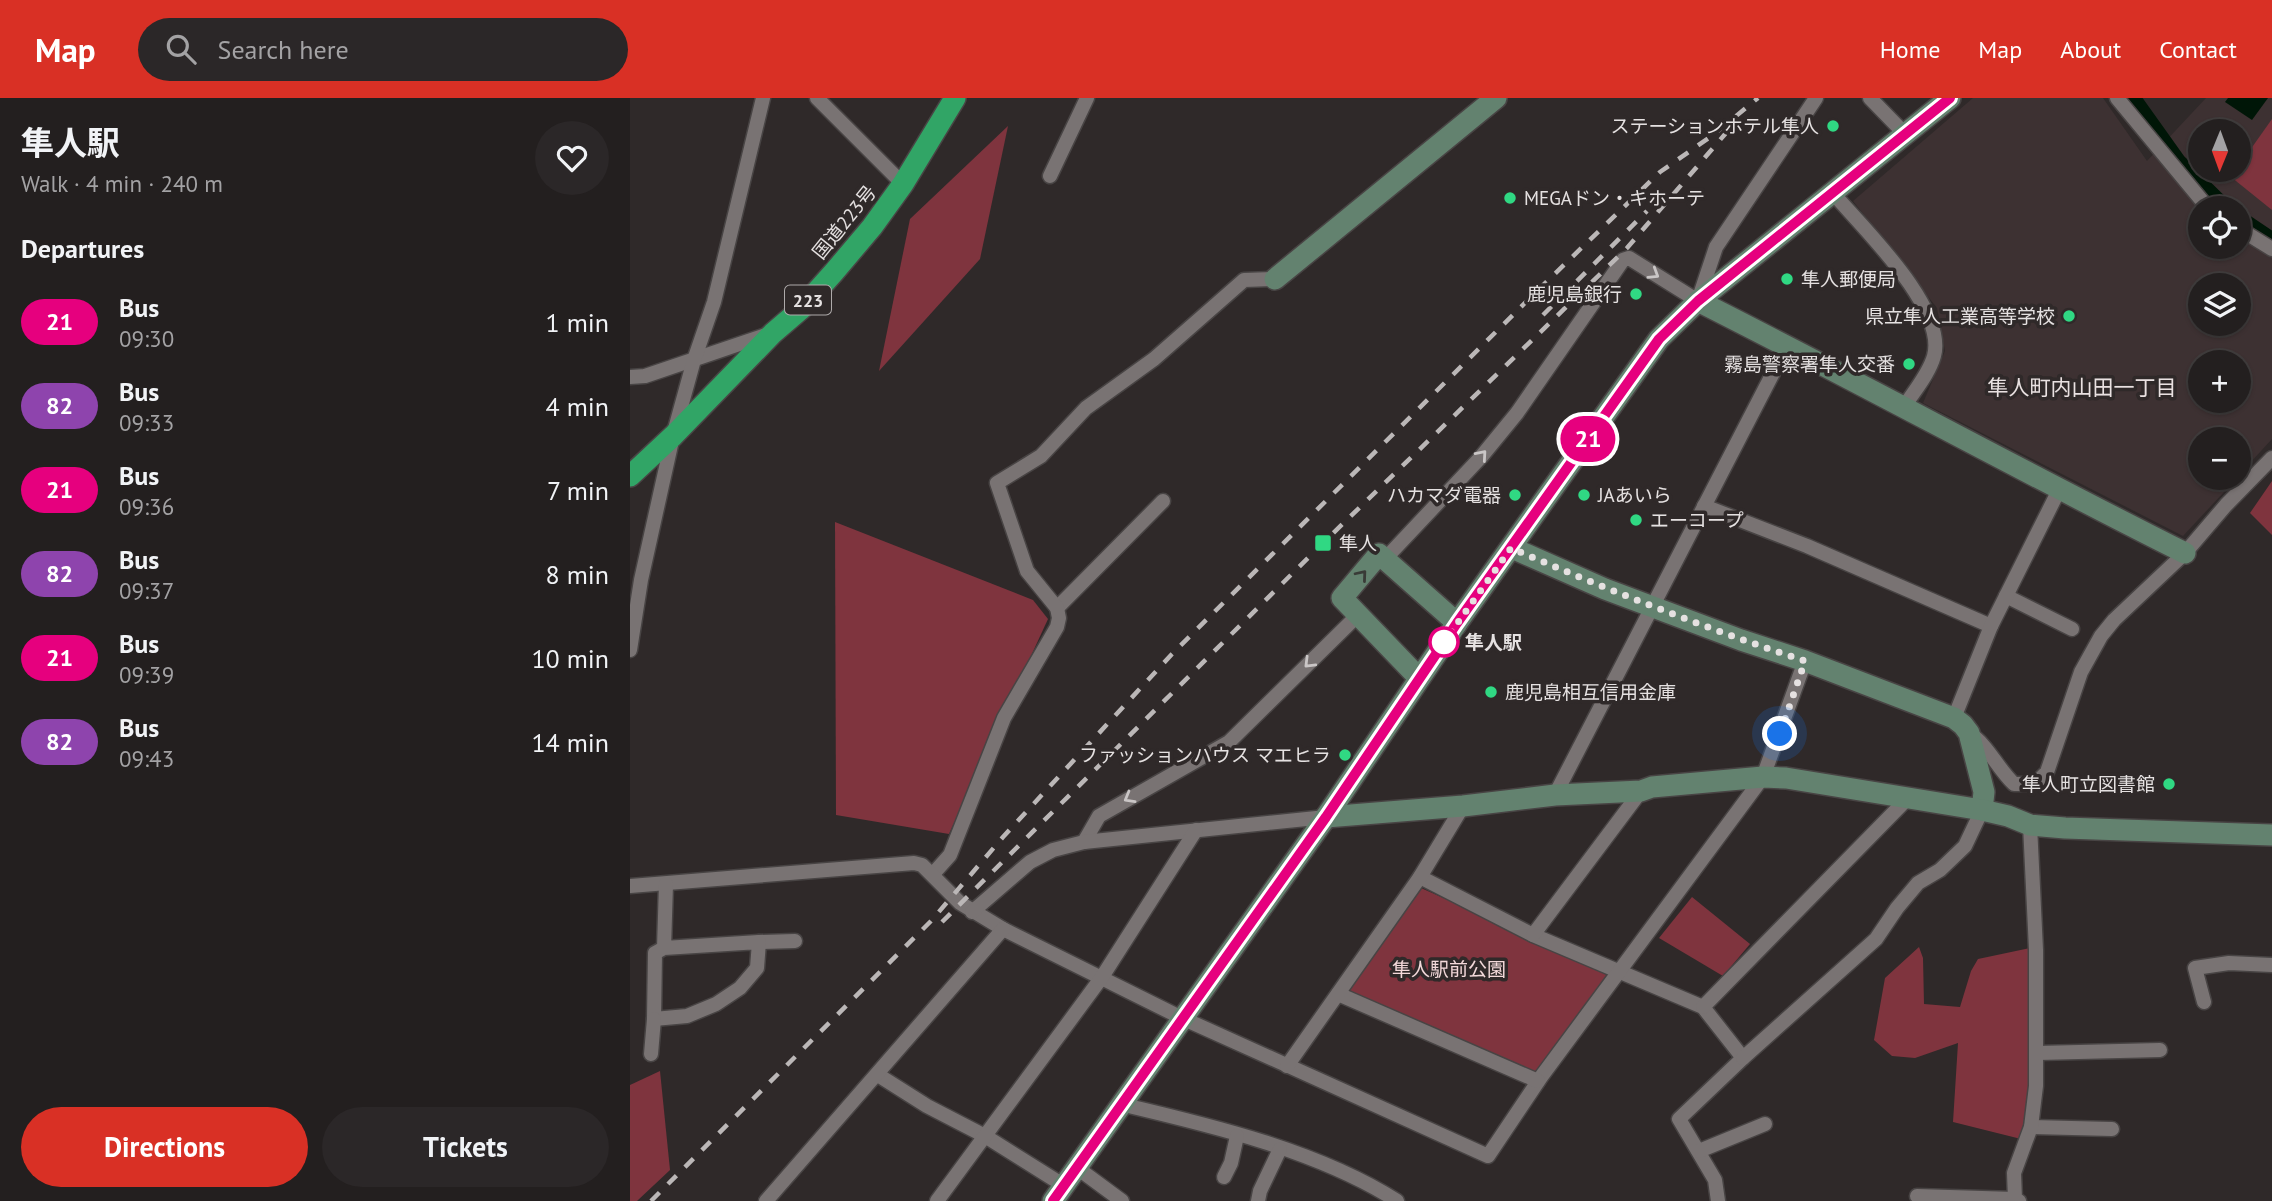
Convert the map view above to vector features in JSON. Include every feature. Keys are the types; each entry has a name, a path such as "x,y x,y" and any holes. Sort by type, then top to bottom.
{"highway":[{"name":"国道223号","path":"630,476 801,309 834,272 872,227 903,184 955,98"}],"street":[{"path":"630,650 640,580 673,436 694,360 714,302 763,98"},
{"path":"817,98 903,184"},
{"path":"1050,176 1087,98"},
{"path":"933,874 950,855 1004,718 1057,628 1059,618 1057,608 1027,570 997,483 1041,456 1086,408 1154,359 1244,280 1275,279 1496,98"},
{"path":"1698,301 1716,247 1816,98"},
{"path":"1870,98 1905,134"},
{"path":"877,1075 927,1106 985,1136 1058,1193 1326,817 1457,623 1659,339 1698,301 1950,98"},
{"path":"2117,98 2198,196"},
{"path":"1832,192 1917,293 1932,325 1935,349 1933,358 1903,407"},
{"path":"2251,236 2272,249"},
{"path":"1385,559 1481,457 1517,412 1623,260 1629,258 1698,301 2185,553"},
{"path":"630,371 630,377 645,376 774,333"},
{"path":"1555,795 1787,346"},
{"path":"1511,548 1652,606 1805,661 1961,725 1981,740 1989,755 2014,784 2035,784 2047,772 2081,672 2101,636 2114,620 2185,553 2226,505 2272,458"},
{"path":"1718,1201 1715,1180 1679,1119 1742,1058 1876,939 1918,883 1940,870 1965,846 1982,810 1984,792 1961,725 1991,626 2059,490"},
{"path":"1057,608 1163,501"},
{"path":"1704,506 1807,546 1991,626"},
{"path":"1419,678 1342,598 1380,554 1457,623"},
{"path":"2006,596 2071,629"},
{"path":"1084,842 1099,816 1229,742 1358,615"},
{"path":"630,886 914,863 922,865 972,912 1003,929 1182,1018 1488,1156 1538,1081 1763,777 1805,661"},
{"path":"972,912 1030,862 1053,850 1084,842 1555,795 1641,791 1652,787 1763,777 1786,778 1982,810 2030,825 2272,835"},
{"path":"1533,934 1641,791"},
{"path":"1703,1007 1908,798"},
{"path":"1287,1066 1420,877 1463,806"},
{"path":"1916,1196 2017,1200 2014,1173 2031,1127 2038,1053 2030,825"},
{"path":"937,1201 1102,977 1196,830"},
{"path":"1420,877 1533,934 1703,1007 1742,1058"},
{"path":"664,948 666,884"},
{"path":"766,1201 1003,929"},
{"path":"654,1019 687,1016 716,1004 740,988 757,968 758,942"},
{"path":"651,1054 655,953 664,948 796,942"},
{"path":"2204,1002 2195,968 2229,963 2272,965"},
{"path":"1338,994 1538,1081"},
{"path":"2038,1053 2160,1050"},
{"path":"1120,1104 1237,1136 1336,1168 1371,1184 1397,1201"},
{"path":"1699,1151 1765,1124"},
{"path":"2031,1127 2112,1129"},
{"path":"1224,1177 1231,1163 1237,1136"},
{"path":"1258,1201 1280,1149"},
{"path":"1076,1167 1122,1201"}],"shaded area":[{"name":"県立隼人工業高等学校","path":"1973,98 2103,98 2147,161 2206,98 2272,98 2272,439 2251,462 2251,427 2188,427 2188,490 2226,490 2183,536 1923,403 1945,351 1937,308 1853,201"},
{"path":"2228,98 2268,98 2252,120 2225,102"}],"green space":[{"path":"2272,119 2272,210 2237,182 2251,182 2251,149"},
{"path":"1008,126 980,259 879,371 910,219"},
{"path":"2272,481 2272,535 2250,513"},
{"path":"835,522 1033,600 1048,619 949,834 836,815"},
{"name":"隼人駅前公園","path":"1421,888 1612,973 1538,1076 1346,992"},
{"path":"1692,897 1750,944 1723,976 1659,938"},
{"path":"1919,947 1923,958 1924,1004 1960,1007 1971,971 1978,959 2030,948 2030,1112 2021,1139 1953,1122 1958,1043 1915,1058 1892,1056 1874,1040 1885,978"},
{"path":"660,1071 670,1170 637,1201 630,1201 630,1085"}],"waterway":[{"path":"2134,98 2179,161 2215,196"},
{"path":"2251,225 2272,239"}],"railway":[{"path":"651,1201 931,921 1003,837 1172,654 1660,172 1713,135 1758,98"},
{"path":"942,922 1323,543 1627,248 1726,133"},
{"path":"1543,315 1647,211"}],"bus line":[{"name":"21","path":"1053,1201 1326,817 1457,623 1659,339 1698,301 1950,98"}],"place":[{"name":"ステーションホテル隼人","path":"1833,126"},
{"name":"MEGAドン・キホーテ","path":"1510,198"},
{"name":"隼人郵便局","path":"1787,279"},
{"name":"鹿児島銀行","path":"1636,294"},
{"name":"県立隼人工業高等学校","path":"2069,316"},
{"name":"霧島警察署隼人交番","path":"1909,364"},
{"name":"ハカマダ電器","path":"1515,495"},
{"name":"JAあいら","path":"1584,495"},
{"name":"エーコープ","path":"1636,520"},
{"name":"隼人","path":"1323,543"},
{"name":"隼人駅","path":"1444,642"},
{"name":"鹿児島相互信用金庫","path":"1491,692"},
{"name":"ファッションハウス マエヒラ","path":"1345,755"},
{"name":"隼人町立図書館","path":"2169,784"}],"district":[{"name":"隼人町内山田一丁目","path":"2082,387"}],"route":[{"path":"1444,642 1511,548 1605,589 1805,661 1780,734"}]}
